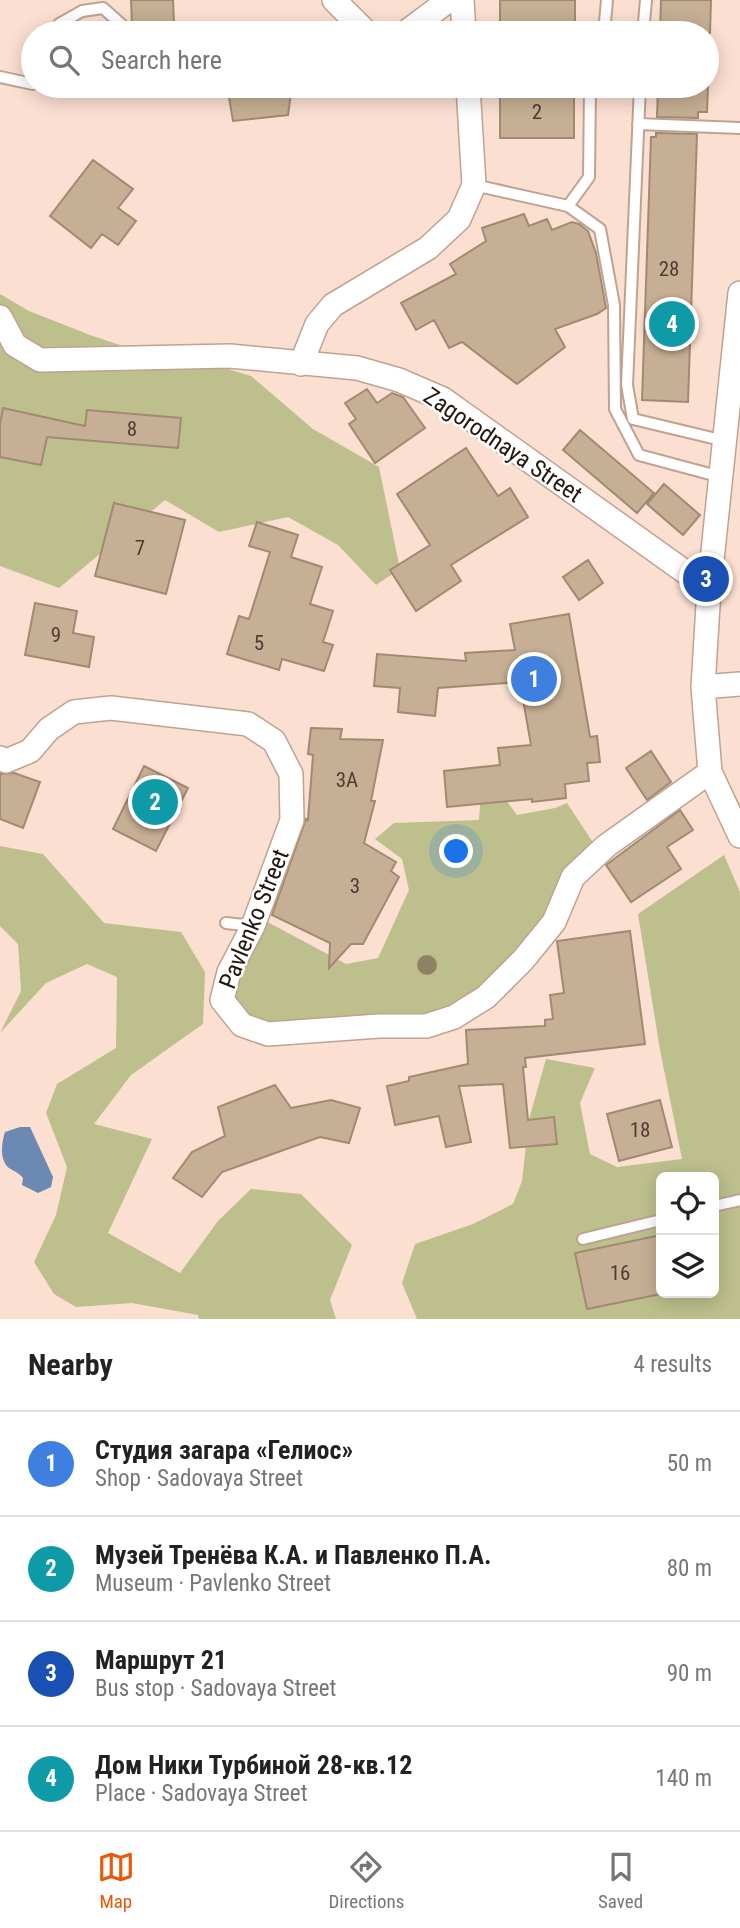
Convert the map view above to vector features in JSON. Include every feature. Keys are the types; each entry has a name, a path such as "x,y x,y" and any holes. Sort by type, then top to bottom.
{"street":[{"path":"334,0 356,21"},
{"path":"421,21 449,0"},
{"path":"462,0 463,21"},
{"path":"301,364 317,324 333,305 428,248 459,219 474,185 469,98"},
{"path":"740,293 734,401 725,441 709,589 726,687 710,772 740,836"},
{"name":"Zagorodnaya Street","path":"0,317 15,345 40,360 230,356 357,368 400,380 443,399 709,589"},
{"name":"Pavlenko Street","path":"0,758 6,761 30,751 49,729 74,712 111,708 248,724 274,741 290,774 292,820 222,1000 242,1025 268,1034 379,1026 426,1026 454,1017 486,996 523,960 554,922 573,877 606,846 710,772"}],"lane":[{"path":"605,21 607,0"},
{"path":"644,21 646,0"},
{"path":"64,21 82,11 103,8 118,21"},
{"path":"0,77 21,81"},
{"path":"568,206 589,177 590,98"},
{"path":"639,98 626,385 633,419 725,441"},
{"path":"638,124 740,128"},
{"path":"474,185 568,206 600,229 614,305 615,408 639,455 721,477"},
{"path":"226,923 253,926"},
{"path":"719,1205 740,1200"},
{"path":"583,1239 656,1221"}],"green space":[{"path":"0,294 29,311 153,356 208,363 251,376 313,429 379,467 400,569 376,585 338,545 288,517 219,532 165,500 59,588 0,566"},
{"path":"497,788 517,815 567,803 594,844 547,916 480,988 448,1008 422,1015 268,1026 245,1017 231,995 262,919 346,964 378,958 409,890 402,859 375,839 394,823 479,820 481,792"},
{"path":"0,846 43,854 104,923 181,932 205,972 203,1024 131,1075 94,1124 152,1139 108,1233 180,1273 218,1221 251,1189 301,1194 352,1245 330,1300 336,1319 199,1319 198,1315 132,1303 76,1307 54,1294 34,1262 56,1215 67,1167 46,1113 57,1084 116,1048 117,977 87,964 46,983 0,1033 21,991 18,944 0,926"},
{"path":"724,855 740,892 740,1319 417,1319 402,1283 415,1244 473,1224 513,1204 522,1181 529,1119 546,1059 595,1068 580,1103 590,1154 617,1167 682,1159 660,1050 638,914"}],"water":[{"path":"30,1127 53,1177 51,1187 38,1193 22,1185 23,1178 6,1165 3,1157 5,1132"}],"building":[{"path":"131,0 173,0 174,21 132,21"},
{"path":"500,0 575,0 575,21 500,21"},
{"path":"661,0 711,0 710,21 660,21"},
{"path":"229,98 290,98 288,115 233,121"},
{"path":"500,98 574,98 574,138 500,138"},
{"path":"658,98 708,98 707,112 698,112 698,118 657,117"},
{"path":"656,133 697,134 688,402 642,400 651,137 656,137"},
{"path":"93,160 133,189 118,208 136,221 118,245 102,234 91,248 50,216"},
{"path":"524,214 529,226 547,219 552,230 572,222 588,231 596,253 606,308 597,314 555,329 565,347 517,384 462,342 449,348 434,320 416,330 401,303 456,274 450,264 486,241 482,228"},
{"path":"367,389 377,403 392,393 403,397 425,428 375,463 349,424 356,419 345,403"},
{"path":"3,408 85,426 87,410 181,418 178,448 47,437 41,465 0,457"},
{"path":"580,430 654,493 637,513 563,450"},
{"path":"466,448 498,496 510,488 528,517 451,565 461,581 416,611 390,570 430,545 397,494"},
{"path":"664,484 700,515 683,535 647,504"},
{"path":"114,503 185,520 166,594 95,576"},
{"path":"257,522 298,535 291,557 322,567 310,604 333,611 323,642 333,645 324,671 282,659 279,670 227,654 239,616 249,619 270,552 249,546"},
{"path":"588,560 603,583 579,600 563,577"},
{"path":"35,603 77,611 73,633 94,637 89,667 25,655"},
{"path":"569,614 590,737 597,736 600,762 587,763 589,781 565,784 566,798 447,807 444,771 500,765 498,748 531,745 520,682 438,688 435,716 398,712 400,688 374,686 377,654 466,661 465,653 515,650 510,624"},
{"path":"311,728 342,729 340,739 383,740 371,801 375,801 364,843 396,862 391,871 399,877 363,944 351,944 329,968 330,943 272,915 306,819 308,820 313,755 308,754"},
{"path":"651,751 671,782 647,800 626,768"},
{"path":"144,766 188,788 156,851 113,829"},
{"path":"14,773 40,782 23,828 0,819 0,774"},
{"path":"680,810 693,830 667,847 681,869 631,902 606,865"},
{"path":"630,931 645,1044 525,1058 526,1067 523,1067 528,1120 554,1117 557,1144 510,1148 503,1084 459,1086 471,1142 446,1147 439,1116 395,1125 387,1086 409,1081 409,1077 468,1064 466,1030 545,1026 545,1020 553,1019 550,995 564,993 557,941"},
{"path":"275,1085 291,1108 331,1100 360,1108 349,1143 320,1137 222,1172 202,1197 173,1178 192,1152 225,1136 218,1107"},
{"path":"660,1100 672,1147 619,1161 607,1114"},
{"path":"656,1236 656,1295 587,1309 575,1253"}],"place":[{"name":"Дом Ники Турбиной 28-кв.12","path":"672,324"},
{"name":"Маршрут 21","path":"706,579"},
{"name":"Студия загара «Гелиос»","path":"534,679"},
{"name":"Музей Тренёва К.А. и Павленко П.А.","path":"155,802"}]}
